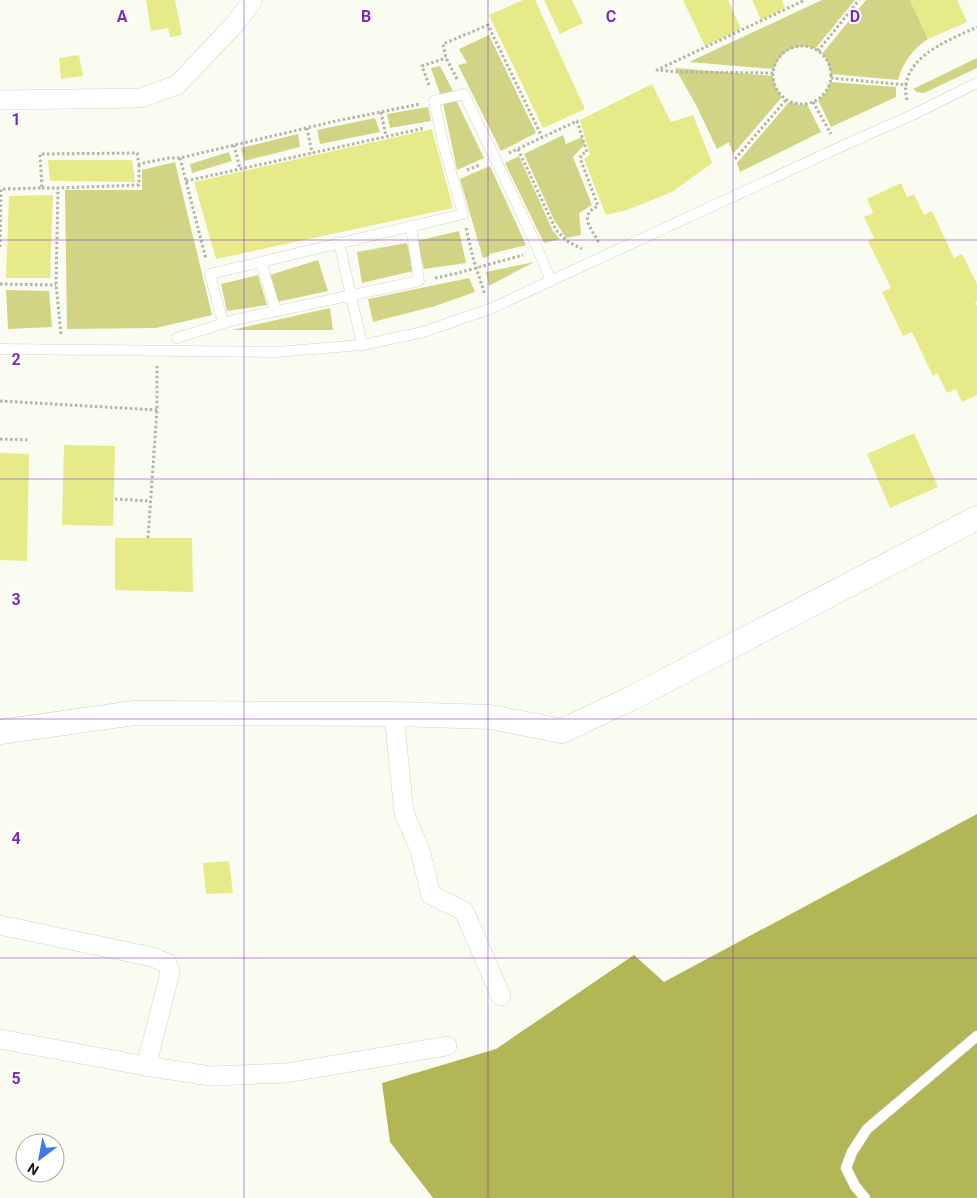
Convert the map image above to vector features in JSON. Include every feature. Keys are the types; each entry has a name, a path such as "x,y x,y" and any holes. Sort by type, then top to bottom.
{"street":[{"path":"0,100 141,98 177,85 235,24 253,0"},
{"path":"0,732 134,713 490,716 562,731 632,698 977,518"},
{"path":"394,714 404,814 420,850 431,895 464,911 501,996"},
{"path":"0,924 152,957 167,963 170,973 146,1066"},
{"path":"0,1038 146,1066 210,1076 286,1073 448,1046"}],"lane":[{"path":"0,349 276,352 362,345 423,332 492,308 912,115 977,83"},
{"path":"223,323 210,274 463,214 434,101 464,94 551,281"},
{"path":"177,338 223,323 419,281 411,226"},
{"path":"339,242 362,345"},
{"path":"261,262 276,311"},
{"path":"865,1198 855,1186 846,1168 852,1152 867,1129 977,1036"}],"path":[{"path":"773,73 658,70 804,0"},
{"path":"818,52 860,0"},
{"path":"464,94 446,58 443,44 488,25 542,137"},
{"path":"912,115 906,94 907,79 910,72 925,53 977,27"},
{"path":"804,46 823,55 829,66 831,78 823,96 813,102 800,104 786,100 776,88 773,73 778,60 784,53 790,49 804,46"},
{"path":"138,164 169,158 180,158 434,101 422,66 446,58"},
{"path":"831,78 907,85"},
{"path":"734,159 786,100"},
{"path":"813,102 838,148"},
{"path":"381,112 386,136"},
{"path":"453,176 518,149 577,121 587,152 582,154 580,158 598,206 590,210 588,223 598,241 583,250"},
{"path":"186,180 440,124"},
{"path":"307,128 312,152"},
{"path":"234,145 240,169"},
{"path":"518,149 556,230 567,241 587,252 579,256"},
{"path":"0,247 1,189 58,188 139,185 137,153 40,154 42,188"},
{"path":"180,158 210,274"},
{"path":"58,188 56,285 63,350"},
{"path":"463,214 476,268 486,299 492,308"},
{"path":"419,281 476,268 538,250"},
{"path":"0,284 56,285"},
{"path":"52,335 71,335"},
{"path":"148,538 158,410 158,360"},
{"path":"0,401 158,410"},
{"path":"0,439 29,440"},
{"path":"115,500 150,501"}],"green space":[{"path":"822,0 855,0 815,49 802,47 790,50 780,57 774,69 689,62"},
{"path":"866,0 910,0 928,39 917,47 909,57 898,80 831,74 827,60 822,54"},
{"path":"489,35 536,133 501,151 458,65 467,63 459,49"},
{"path":"977,58 977,68 924,93 913,89"},
{"path":"440,66 453,91 440,94 431,68"},
{"path":"675,68 773,76 776,88 782,97 733,154 729,142 717,149 696,105"},
{"path":"830,82 896,87 896,97 831,127 818,100 825,94"},
{"path":"456,100 484,158 457,170 443,103"},
{"path":"789,102 800,105 807,104 821,132 740,172 737,163"},
{"path":"428,107 431,121 390,128 387,114"},
{"path":"375,118 380,132 320,144 317,130"},
{"path":"298,134 300,147 244,161 241,148"},
{"path":"563,135 566,144 582,137 585,144 573,157 592,205 579,213 581,235 566,238 554,220 524,154"},
{"path":"229,152 232,161 192,173 190,164"},
{"path":"519,156 553,231 560,239 544,243 505,163"},
{"path":"175,162 212,315 156,328 67,329 65,190 142,190 142,170"},
{"path":"490,166 526,245 489,254 489,256 483,258 460,179"},
{"path":"459,231 466,263 424,269 417,241"},
{"path":"407,243 413,271 362,283 357,252"},
{"path":"318,260 328,291 277,302 270,275"},
{"path":"534,262 489,286 486,272"},
{"path":"258,275 267,305 227,311 221,284"},
{"path":"469,278 475,292 435,306 373,322 368,299"},
{"path":"6,290 49,291 52,327 8,329"},
{"path":"330,308 333,330 232,330"}],"shaded area":[{"path":"977,814 977,1198 433,1198 390,1142 382,1083 496,1049 634,955 664,982"}],"building":[{"path":"146,0 175,0 182,35 170,37 168,28 151,31"},
{"path":"523,0 535,0 585,109 543,128 489,15"},
{"path":"544,0 572,0 583,23 560,34"},
{"path":"683,0 728,0 741,29 705,46"},
{"path":"752,0 782,0 785,8 761,20"},
{"path":"910,0 957,0 967,22 928,39"},
{"path":"79,55 83,76 61,79 59,58"},
{"path":"652,84 671,122 693,115 712,163 672,192 627,210 606,215 584,159 590,155 580,120"},
{"path":"432,129 453,208 216,259 194,182"},
{"path":"48,160 132,160 135,182 50,181"},
{"path":"901,183 907,197 914,194 924,215 932,211 954,258 962,254 977,284 977,301 975,302 977,306 977,395 962,402 956,389 947,393 937,373 933,376 912,332 903,336 882,292 891,288 868,241 874,238 864,217 873,213 867,199"},
{"path":"53,195 50,278 6,278 9,196"},
{"path":"914,433 938,487 890,508 867,454"},
{"path":"64,445 115,446 113,526 62,525"},
{"path":"0,453 29,454 27,561 0,560"},
{"path":"115,538 192,538 193,592 115,590"},
{"path":"229,861 233,893 206,894 203,863"}]}
